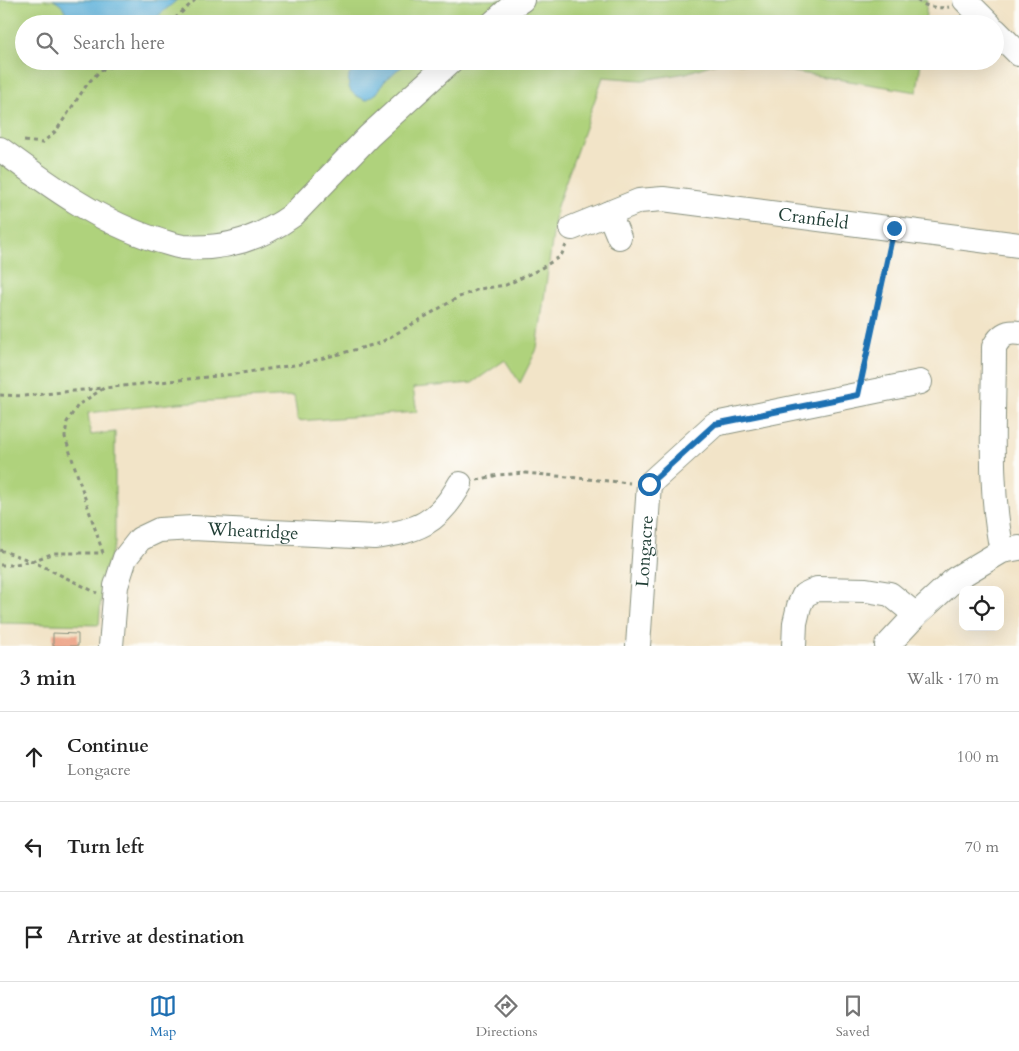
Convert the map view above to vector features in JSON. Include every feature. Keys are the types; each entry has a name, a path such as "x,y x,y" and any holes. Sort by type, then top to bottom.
{"street":[{"path":"502,15 522,0"},
{"path":"960,2 977,15"},
{"path":"1004,39 1019,54"},
{"path":"9,145 55,190 135,233 181,247 230,245 260,235 293,216 369,136 441,70"},
{"name":"Cranfield","path":"572,228 639,201 663,199 1019,244"},
{"path":"609,213 619,237"},
{"path":"887,646 916,615 955,579 1011,549 998,534 992,454 994,348 1000,336 1011,332 1019,333"},
{"path":"649,484 715,424 920,382"},
{"name":"Wheatridge","path":"112,646 116,586 114,555 159,530 193,528 374,536 403,533 430,522 453,497 460,484"},
{"name":"Longacre","path":"638,646 649,484"},
{"path":"794,646 798,606 804,595 817,589 866,590 890,594 916,615"}],"path":[{"path":"179,15 195,0"},
{"path":"917,0 921,4 938,8 948,7 960,2"},
{"path":"9,145 42,142 56,131 88,83 102,70"},
{"path":"0,395 24,396 235,374 301,364 380,343 457,298 479,289 506,285 538,270 561,256 572,228"},
{"path":"858,395 894,228"},
{"path":"0,565 32,561 54,553 114,555 65,437 67,422 78,405 104,388"},
{"path":"460,484 498,476 525,473 649,484"},
{"path":"0,550 32,561 115,602"}],"green space":[{"path":"0,0 927,0 926,15 15,15 15,70 695,70 642,80 603,77 557,206 537,349 520,383 505,360 472,383 413,388 417,412 298,421 294,396 177,403 88,413 91,435 115,432 115,544 103,574 99,625 0,623"},
{"path":"782,70 920,70 917,92"}],"water":[{"path":"53,0 177,0 159,15 67,15 60,4"},
{"path":"355,70 397,70 384,82 377,93 366,100 351,91 349,75"}],"building":[{"path":"53,633 78,634 78,646 53,646"}],"route":[{"path":"649,484 715,424 858,395 894,228"}]}
